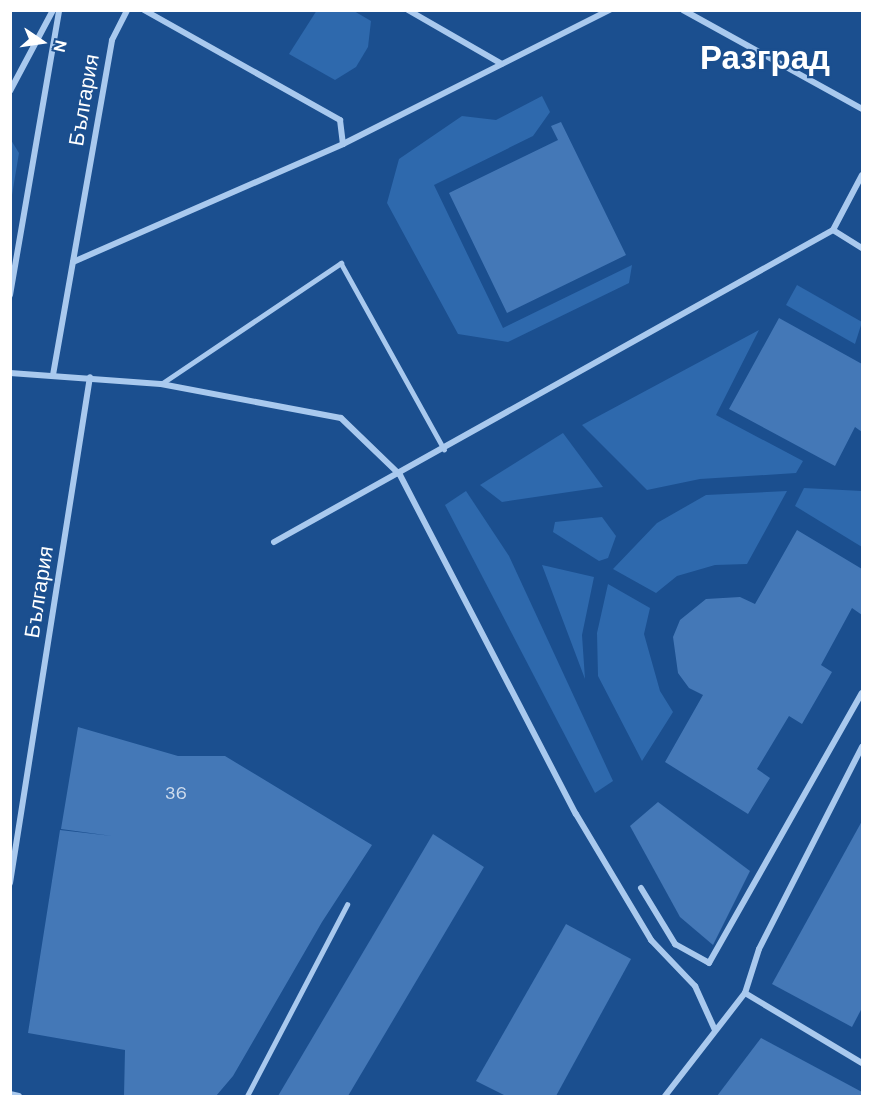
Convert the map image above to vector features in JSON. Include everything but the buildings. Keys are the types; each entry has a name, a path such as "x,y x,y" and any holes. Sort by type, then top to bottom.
{"street":[{"path":"10,91 53,10"},
{"name":"България","path":"10,295 59,10"},
{"name":"България","path":"53,375 112,40 127,10"},
{"path":"144,10 340,120 343,144"},
{"path":"408,10 502,64"},
{"path":"73,262 343,144 610,10"},
{"path":"683,10 862,109"},
{"path":"274,542 400,475 833,230 862,175"},
{"path":"833,230 862,248"},
{"path":"10,373 90,377 161,384 341,418 400,475 576,814 651,940 695,986 715,1030"},
{"name":"България","path":"10,883 90,377"},
{"path":"641,888 675,944 709,963 862,693"},
{"path":"665,1096 745,993 759,949 862,747"},
{"path":"745,993 862,1063"},
{"path":"10,1094 19,1096"}],"lane":[{"path":"161,384 340,263 444,449"},
{"path":"247,1096 347,905"}],"shaded area":[{"path":"317,10 354,11 371,21 368,47 356,67 335,80 289,54"},
{"path":"542,96 550,112 533,136 434,185 503,328 632,265 629,283 508,342 458,334 387,203 399,159 462,116 496,120"},
{"path":"10,140 19,153 11,201"},
{"path":"797,285 862,322 855,344 786,305"},
{"path":"759,330 716,415 803,461 796,473 700,479 647,490 582,425"},
{"path":"563,433 603,487 502,502 480,485"},
{"path":"804,488 862,491 862,547 795,506"},
{"path":"466,491 509,556 613,781 595,793 445,505"},
{"path":"787,491 747,564 715,565 677,576 656,593 613,569 657,523 706,495"},
{"path":"602,517 616,536 608,558 599,561 553,532 555,522"},
{"path":"542,565 594,577 582,635 585,679"},
{"path":"608,584 650,608 644,634 660,691 673,712 642,761 598,676 597,633"}],"district":[{"name":"Разград","path":"765,58"}]}
